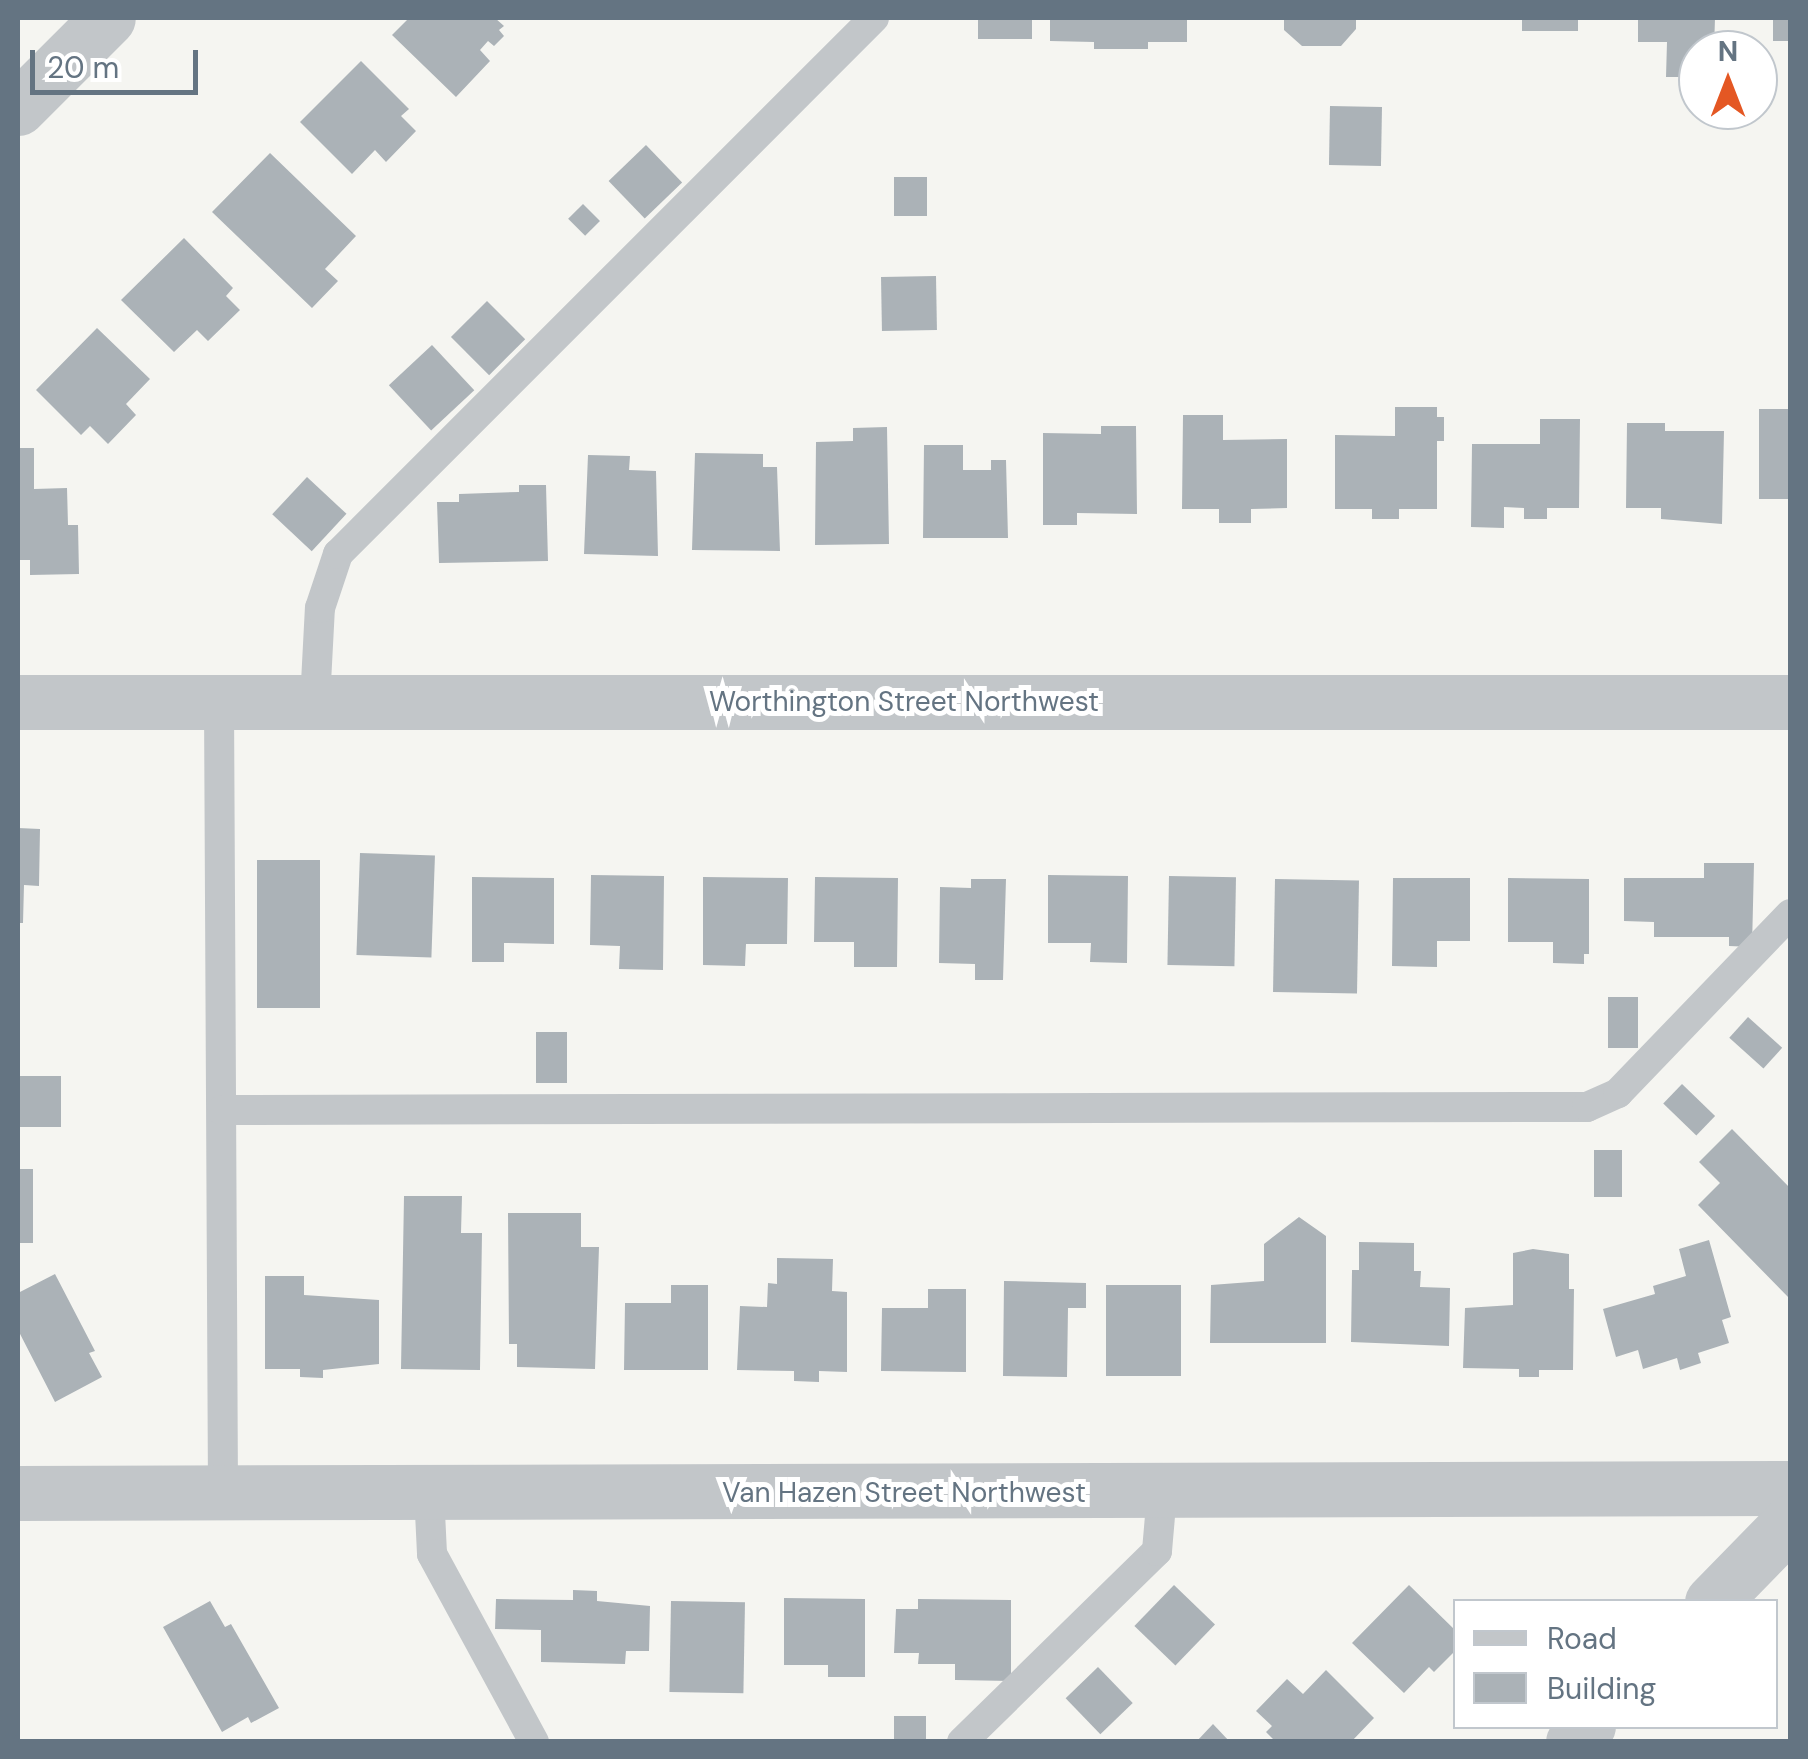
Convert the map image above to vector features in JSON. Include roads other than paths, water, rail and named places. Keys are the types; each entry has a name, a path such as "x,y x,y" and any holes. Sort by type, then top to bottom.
{"street":[{"path":"18,108 108,18"},
{"name":"Worthington Street Northwest","path":"18,702 1790,702"},
{"name":"Van Hazen Street Northwest","path":"18,1493 1162,1493 1790,1488"},
{"path":"1715,1599 1790,1522"}],"lane":[{"path":"315,702 320,608 338,554 874,18"},
{"path":"219,702 223,1493"},
{"path":"222,1110 1588,1107 1618,1093 1790,914"},
{"path":"430,1492 432,1554 534,1742"},
{"path":"962,1742 1157,1551 1162,1493"}]}
